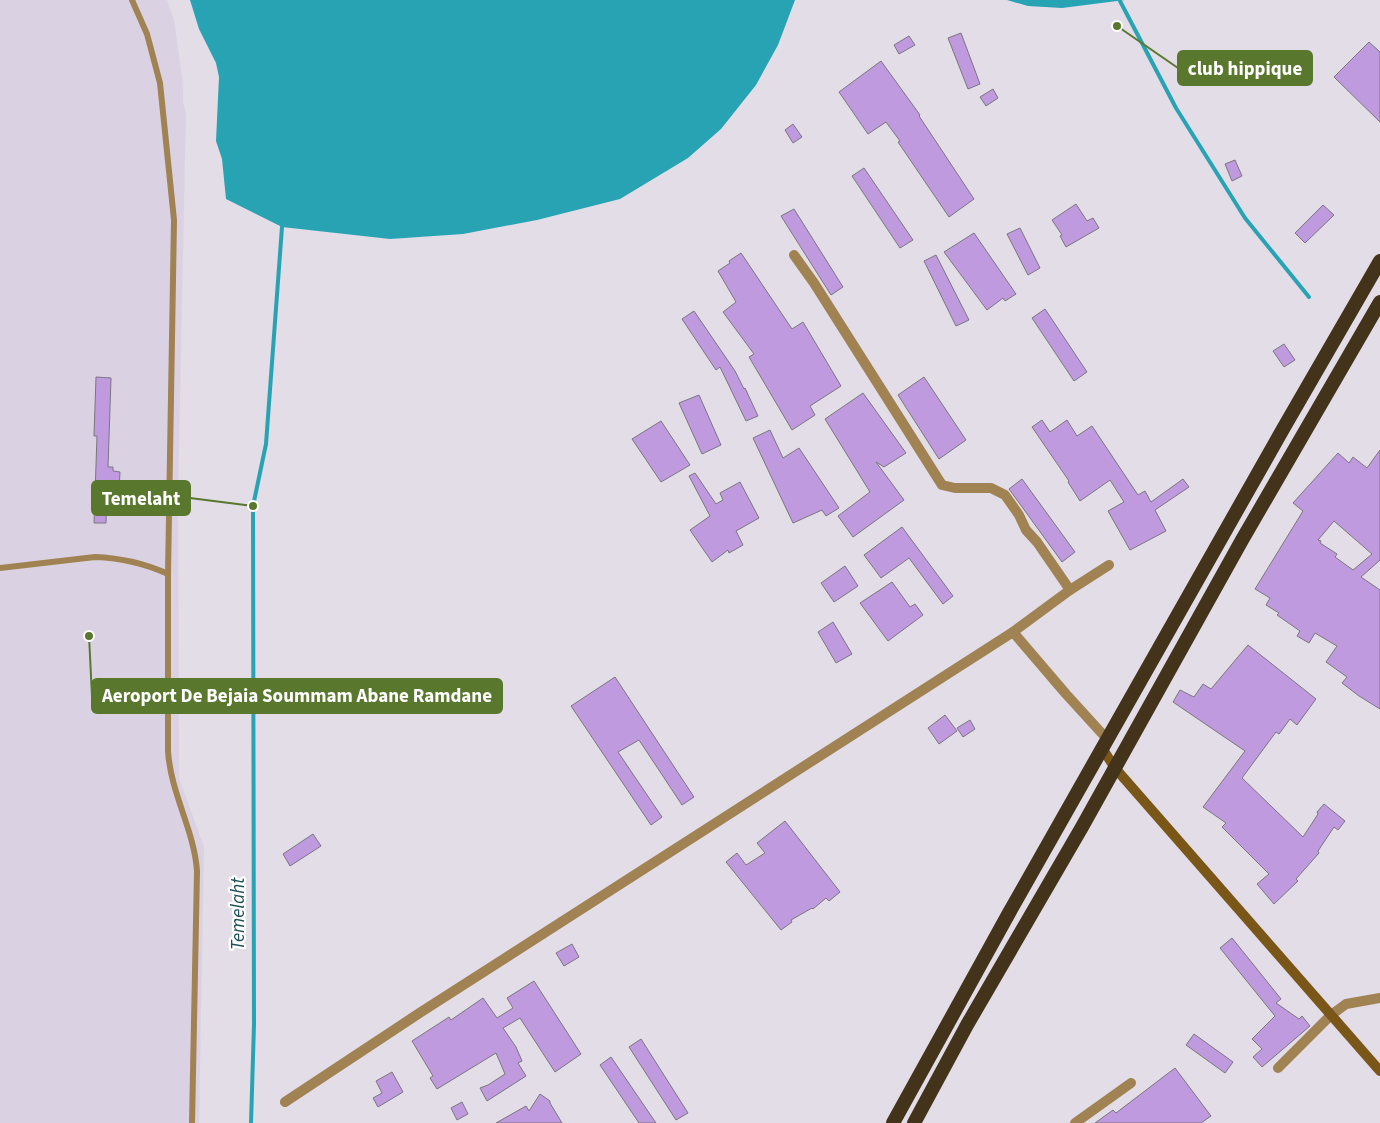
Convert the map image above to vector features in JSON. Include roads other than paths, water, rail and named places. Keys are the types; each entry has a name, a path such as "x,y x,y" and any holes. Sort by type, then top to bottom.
{"highway":[{"path":"893,1123 1004,921 1380,261"},
{"path":"914,1123 967,1025 1115,768 1242,540 1380,302"}],"main road":[{"path":"1104,744 1115,768 1380,1072"}],"street":[{"path":"794,255 942,485 955,488 991,488 1005,495 1019,515 1026,530 1037,542 1070,590"},
{"path":"285,1102 418,1014 1013,632 1070,590 1109,565"},
{"path":"1013,632 1066,694 1104,744"},
{"path":"1278,1068 1331,1015 1346,1004 1380,998"},
{"path":"1074,1123 1131,1083"}],"lane":[{"path":"132,0 147,34 156,66 173,200 168,574 169,769 193,844 197,871 192,1123"},
{"path":"0,568 80,557 103,557 140,563 168,574"}],"water":[{"path":"190,0 795,0 778,45 756,85 721,129 688,158 620,199 537,220 463,234 390,239 282,227 226,199 222,159 216,141 219,77 216,63 199,29"},
{"path":"1007,0 1125,0 1062,8 1028,6"}],"waterway":[{"path":"1120,1 1176,108 1245,218 1309,297"},
{"name":"Temelaht","path":"251,1123 254,1024 253,506 266,444 282,227"}],"place":[{"name":"club hippique","path":"1117,26"},
{"name":"Temelaht","path":"253,506"},
{"name":"Aeroport De Bejaia Soummam Abane Ramdane","path":"89,636"}]}
